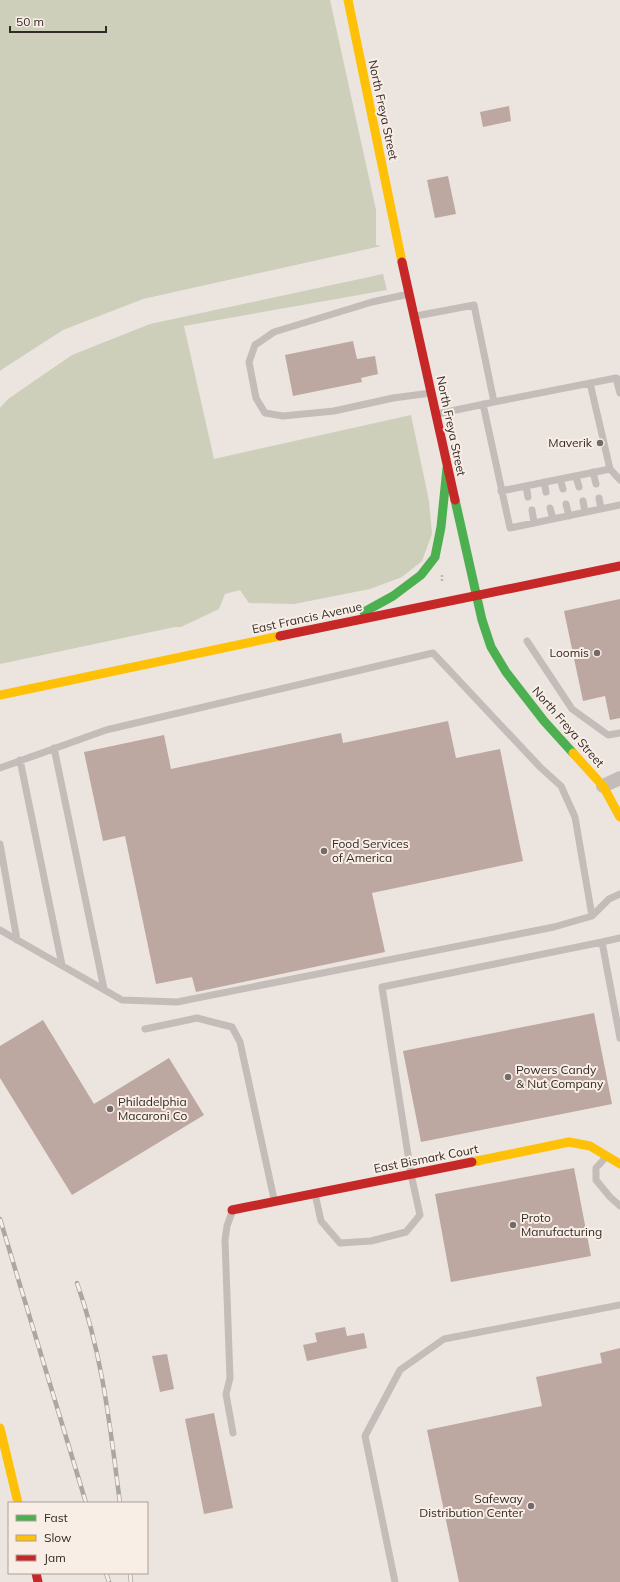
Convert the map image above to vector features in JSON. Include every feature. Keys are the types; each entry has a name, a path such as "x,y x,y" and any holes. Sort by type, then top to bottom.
{"main road":[{"name":"North Freya Street","path":"348,0 409,294 482,620 491,647 506,672 544,721 603,786 620,817"},
{"path":"346,622 393,596 421,576 430,564 435,556 439,543 447,468"},
{"name":"East Francis Avenue","path":"0,695 620,566"},
{"name":"East Bismark Court","path":"232,1210 570,1142 590,1146 620,1164"},
{"path":"0,1428 18,1502"}],"street":[{"path":"603,786 620,778"}],"lane":[{"path":"409,294 372,302 274,332 255,345 249,362 256,398 265,413 283,416 334,412 393,398 431,393"},
{"path":"414,316 474,305 494,402"},
{"path":"436,415 483,404 618,379 620,392"},
{"path":"590,383 610,469 620,480"},
{"path":"483,404 510,528 620,505"},
{"path":"501,491 610,469"},
{"path":"593,472 596,484"},
{"path":"576,476 579,487"},
{"path":"560,479 563,489"},
{"path":"544,482 546,492"},
{"path":"526,486 528,497"},
{"path":"599,498 601,509"},
{"path":"582,501 585,512"},
{"path":"566,504 569,516"},
{"path":"550,508 553,519"},
{"path":"532,510 534,523"},
{"path":"527,641 572,709 608,735 620,733"},
{"path":"0,768 106,730 434,653 540,767 561,786 575,817 592,916"},
{"path":"54,748 104,990"},
{"path":"20,760 62,965"},
{"path":"0,844 17,940"},
{"path":"0,930 122,1000 177,1002 554,927 592,916 609,899 620,894"},
{"path":"315,1193 321,1221 340,1243 371,1240 406,1232 420,1215 382,987 620,938"},
{"path":"602,942 620,1038"},
{"path":"145,1029 197,1018 232,1026 240,1042 274,1202"},
{"path":"607,1157 596,1168 596,1180 610,1197 620,1206"},
{"path":"232,1210 227,1226 225,1240 230,1378 226,1394 233,1433"},
{"path":"395,1582 364,1436 400,1370 444,1339 620,1305"}],"green space":[{"path":"0,0 330,0 376,210 376,245 381,246 143,299 63,330 0,371"},
{"path":"383,274 387,290 184,326 214,459 411,415 429,501 432,534 422,561 402,577 370,589 294,604 249,603 240,590 225,594 219,609 181,627 175,627 0,664 0,408 8,399 72,355 150,324"}],"building":[{"path":"509,106 511,121 483,127 480,112"},
{"path":"448,176 456,214 435,218 427,180"},
{"path":"353,341 357,359 375,356 378,374 361,378 362,382 293,396 285,355"},
{"name":"Loomis","path":"620,599 620,718 610,720 605,696 583,701 564,611"},
{"name":"Food Services of America","path":"448,721 456,758 500,749 523,861 372,893 385,952 196,992 192,977 156,984 125,836 103,841 84,752 164,735 171,769 341,733 343,743"},
{"name":"Powers Candy & Nut Company","path":"594,1013 612,1104 421,1142 403,1051"},
{"name":"Philadelphia Macaroni Co","path":"43,1020 94,1104 169,1058 204,1115 72,1195 0,1078 0,1046"},
{"name":"Proto Manufacturing","path":"574,1168 591,1256 451,1282 435,1194"},
{"path":"345,1327 347,1336 364,1333 367,1348 307,1361 303,1345 317,1342 315,1333"},
{"name":"Safeway Distribution Center","path":"620,1348 620,1582 459,1582 427,1430 542,1406 536,1377 602,1363 600,1353"},
{"path":"167,1354 174,1389 160,1392 152,1356"},
{"path":"214,1413 233,1508 204,1514 185,1419"}],"railway":[{"path":"0,1219 86,1502"},
{"path":"77,1283 86,1310 99,1365 109,1419 120,1502"},
{"path":"106,1574 109,1582"},
{"path":"130,1574 131,1582"}],"traffic: fast":[{"path":"364,612 393,596 421,575 435,557 441,527 447,468"},
{"path":"455,500 482,620 491,647 506,672 544,721 573,753"}],"traffic: slow":[{"path":"348,0 402,262"},
{"path":"0,695 280,636"},
{"path":"573,753 603,786 620,817"},
{"path":"472,1162 569,1142 590,1146 620,1164"},
{"path":"0,1428 18,1502"}],"traffic: jam":[{"path":"402,262 455,500"},
{"path":"280,636 620,566"},
{"path":"232,1210 472,1162"},
{"path":"36,1574 38,1582"}],"place":[{"name":"Maverik","path":"600,443"},
{"name":"Loomis","path":"597,653"},
{"name":"Food Services of America","path":"324,851"},
{"name":"Powers Candy & Nut Company","path":"508,1077"},
{"name":"Philadelphia Macaroni Co","path":"110,1109"},
{"name":"Proto Manufacturing","path":"513,1225"},
{"name":"Safeway Distribution Center","path":"531,1506"}]}
